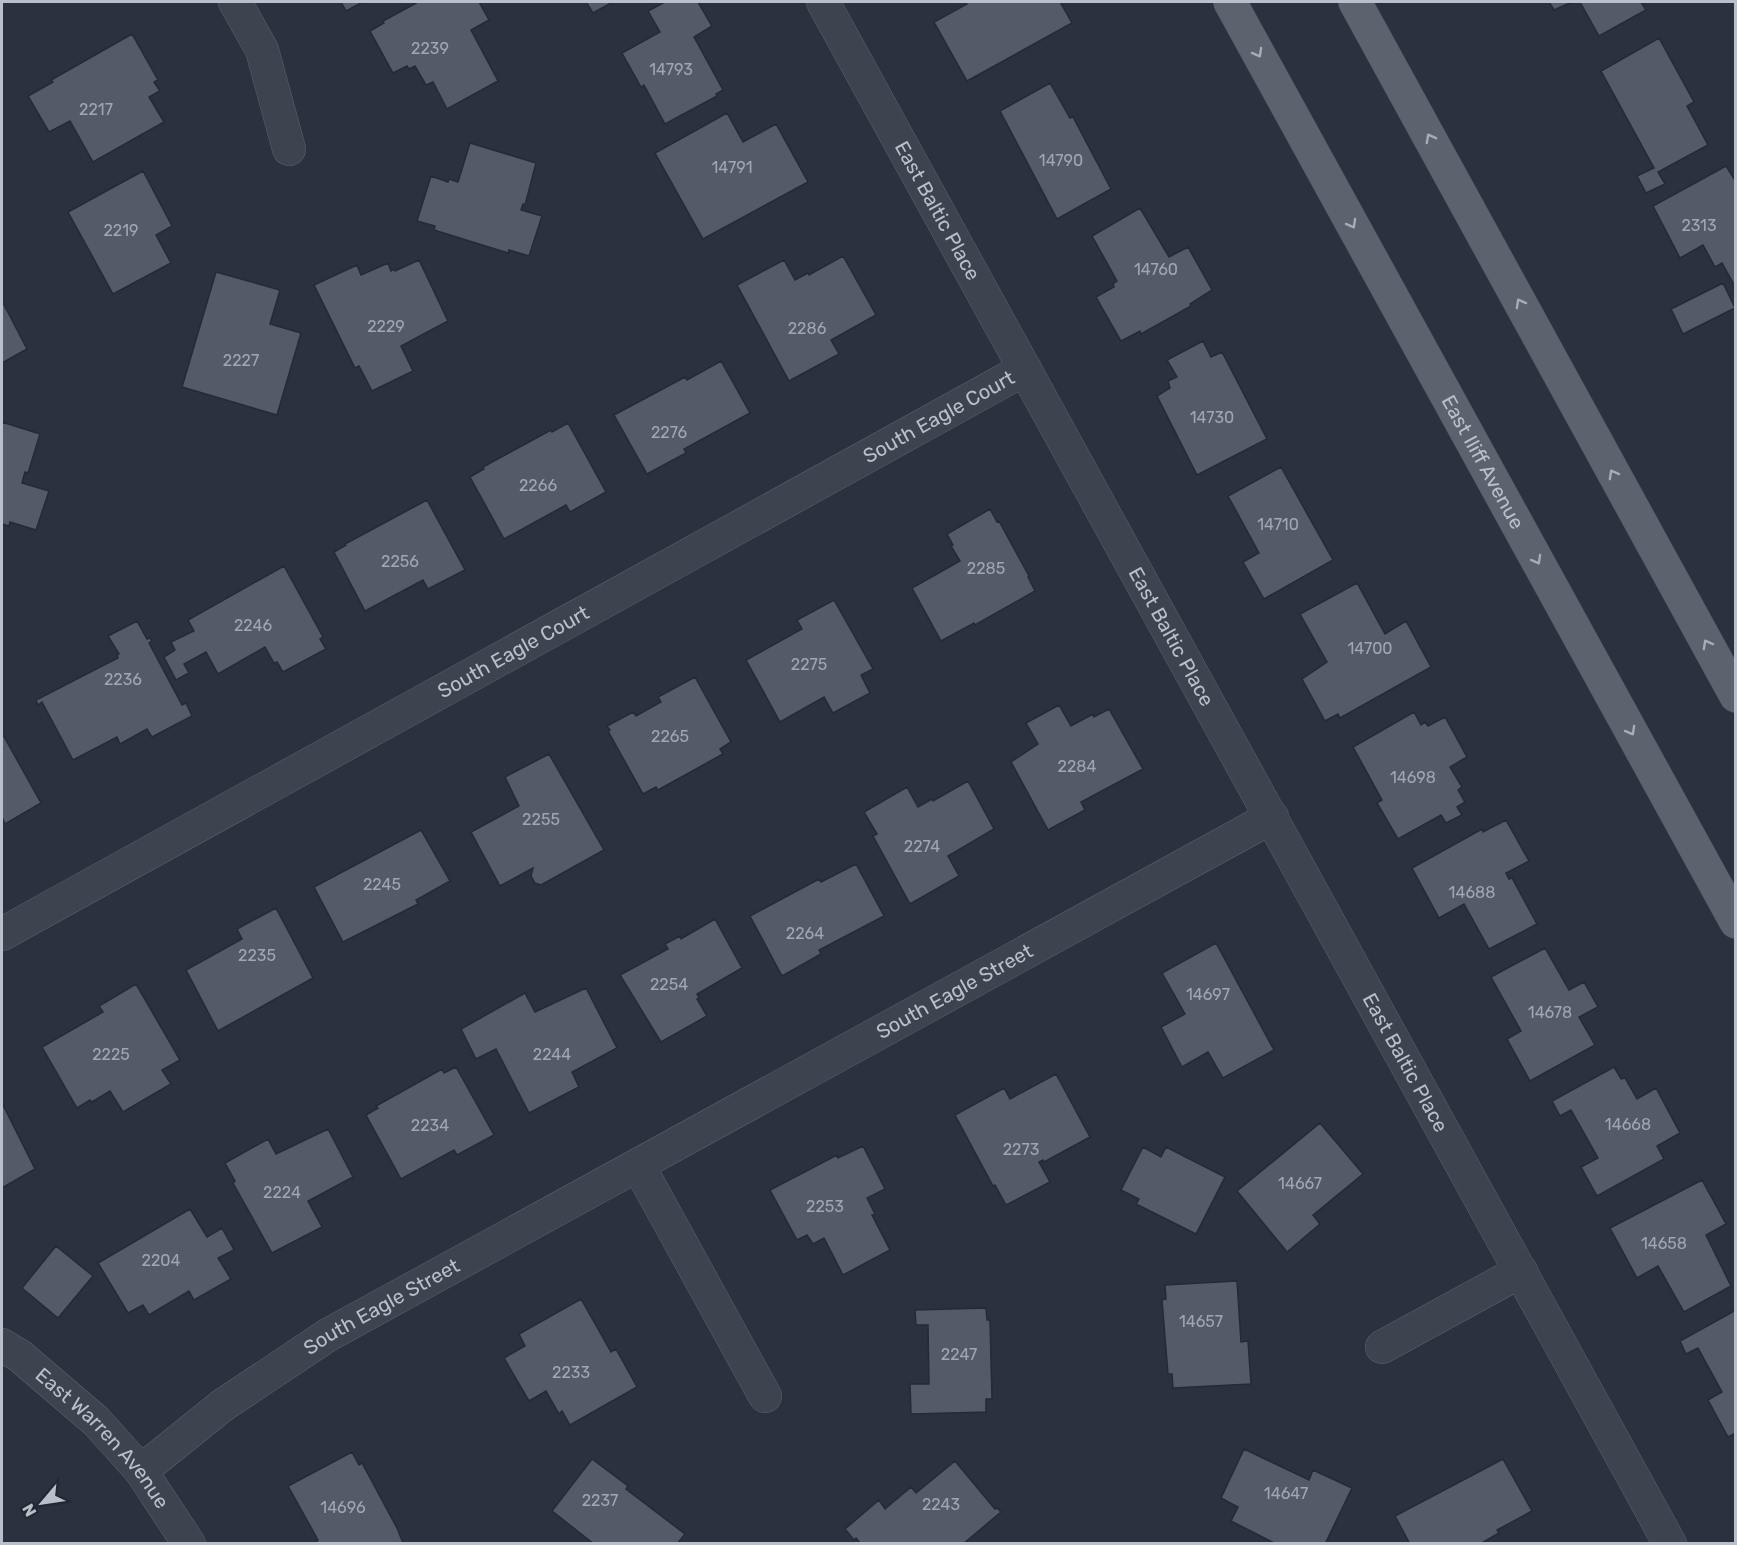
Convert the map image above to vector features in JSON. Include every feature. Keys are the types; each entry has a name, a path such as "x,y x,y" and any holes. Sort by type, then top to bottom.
{"main road":[{"name":"East Iliff Avenue","path":"1230,2 1736,922"},
{"path":"1356,2 1736,696"}],"street":[{"path":"235,2 262,50 289,149"},
{"name":"East Baltic Place","path":"823,2 1671,1544"},
{"name":"South Eagle Court","path":"2,934 1025,369"},
{"name":"South Eagle Street","path":"141,1471 223,1406 328,1335 1272,817"},
{"path":"638,1165 765,1396"},
{"path":"1382,1347 1521,1271"},
{"name":"East Warren Avenue","path":"2,1345 20,1356 96,1421 141,1471 189,1544"}],"building":[{"path":"341,2 363,2 346,11"},
{"path":"418,2 479,2 489,20 471,30 498,81 447,109 433,82 426,85 415,66 409,69 407,66 393,73 370,31 384,23 383,21"},
{"path":"586,2 613,2 593,13"},
{"path":"665,2 698,2 712,26 694,37 723,90 716,94 717,96 665,124 644,85 641,87 622,53 660,32 648,11"},
{"path":"966,2 1060,2 1072,23 967,81 934,22 967,4"},
{"path":"1549,2 1572,2 1554,10"},
{"path":"1580,2 1641,2 1646,10 1599,36"},
{"path":"132,34 158,80 154,82 160,91 149,97 164,122 93,162 70,121 49,132 28,96 53,82 51,80"},
{"path":"1659,38 1694,102 1687,106 1708,145 1658,172 1665,184 1646,193 1637,176 1654,168 1601,71"},
{"path":"1050,83 1070,118 1073,117 1111,189 1057,219 1000,111"},
{"path":"727,113 743,142 776,124 808,182 703,239 655,153"},
{"path":"470,143 536,163 525,205 523,204 521,210 542,216 529,256 509,250 508,253 434,230 435,226 417,221 431,176 448,182 449,179 458,182"},
{"path":"1726,166 1736,182 1736,288 1722,263 1715,267 1703,245 1680,258 1653,206"},
{"path":"143,171 172,226 156,235 171,263 113,294 68,212"},
{"path":"1140,208 1169,257 1188,247 1212,290 1190,304 1191,306 1141,334 1140,331 1121,341 1096,297 1114,287 1113,284 1117,281 1092,236"},
{"path":"843,256 876,315 831,340 839,354 789,381 737,285 784,260 795,280"},
{"path":"419,260 448,321 401,346 413,371 372,391 359,366 355,368 314,285 357,265 361,275 388,263 391,271 394,269 395,271"},
{"path":"216,272 280,290 270,324 301,333 277,415 182,387"},
{"path":"1723,283 1735,308 1683,334 1671,309"},
{"path":"2,301 27,349 2,363"},
{"path":"1203,341 1211,357 1222,352 1267,439 1197,475 1157,396 1170,388 1168,381 1177,377 1167,360"},
{"path":"721,361 750,413 684,449 686,453 647,474 614,415 685,377 687,380"},
{"path":"2,422 40,434 28,473 25,472 22,483 49,491 36,530 10,522 9,526 2,524"},
{"path":"568,423 606,492 570,512 566,505 504,539 470,477 484,469 483,467"},
{"path":"1281,467 1333,560 1264,599 1243,562 1259,553 1228,496"},
{"path":"427,500 465,570 428,589 423,580 365,611 334,552"},
{"path":"990,509 997,522 999,521 1035,591 975,625 974,623 941,641 912,588 960,561 947,534"},
{"path":"284,566 323,637 320,639 326,649 283,672 277,662 274,663 265,647 218,674 206,652 184,664 189,673 176,680 164,657 175,650 171,642 194,631 188,620"},
{"path":"1357,583 1385,634 1406,621 1431,667 1340,718 1338,714 1325,721 1302,679 1327,662 1300,614"},
{"path":"834,600 873,669 861,675 870,693 833,713 824,697 780,722 746,660 802,629 797,620"},
{"path":"137,621 147,639 150,638 152,641 149,643 182,705 186,703 192,716 152,737 147,729 120,744 117,737 73,760 42,702 38,705 36,700 118,658 119,654 108,636"},
{"path":"695,677 731,742 720,749 723,754 658,790 656,787 643,794 607,726 633,712 636,716 661,702 658,697"},
{"path":"1059,705 1071,726 1093,714 1094,717 1109,709 1143,769 1081,802 1085,810 1048,830 1011,762 1038,744 1026,723"},
{"path":"1414,712 1421,725 1425,722 1428,726 1445,717 1467,757 1450,767 1462,787 1458,790 1465,802 1457,807 1462,815 1446,823 1441,815 1398,839 1377,803 1382,800 1353,747"},
{"path":"2,733 41,803 5,824 2,817"},
{"path":"549,754 604,850 541,885 535,883 531,876 533,868 500,886 471,832 519,806 505,777"},
{"path":"968,781 994,829 948,856 959,876 910,904 873,836 877,834 864,812 907,787 918,807"},
{"path":"1506,820 1529,861 1506,873 1509,879 1512,878 1537,924 1489,949 1464,904 1439,918 1412,868 1482,829 1483,832"},
{"path":"421,830 450,881 416,900 418,904 343,942 314,887"},
{"path":"856,864 884,916 819,950 821,954 782,976 750,916 819,879 821,882"},
{"path":"276,908 313,978 218,1031 186,970 242,939 237,929"},
{"path":"715,919 742,968 697,994 699,998 697,999 707,1016 661,1042 620,975 668,949 665,944 680,936 681,939"},
{"path":"1216,943 1274,1050 1223,1078 1208,1052 1182,1067 1161,1027 1185,1014 1162,973"},
{"path":"1545,948 1569,990 1584,982 1598,1007 1579,1017 1595,1045 1530,1081 1507,1039 1521,1031 1491,977"},
{"path":"136,984 180,1060 162,1070 171,1084 123,1112 110,1091 77,1108 42,1047 103,1012 99,1006"},
{"path":"586,988 617,1048 572,1072 579,1087 529,1113 496,1049 476,1059 461,1029 525,993 535,1012"},
{"path":"456,1067 494,1135 457,1155 454,1150 401,1179 366,1115 378,1108 376,1106 442,1069 444,1073"},
{"path":"1614,1067 1621,1079 1625,1078 1637,1099 1656,1088 1680,1133 1657,1146 1664,1159 1597,1196 1581,1167 1598,1158 1571,1110 1560,1116 1552,1101"},
{"path":"1056,1074 1090,1137 1044,1162 1043,1160 1039,1162 1050,1182 1006,1205 995,1185 993,1186 955,1115 1004,1088 1010,1099"},
{"path":"2,1103 35,1169 2,1188"},
{"path":"1320,1123 1363,1174 1313,1215 1320,1224 1287,1252 1237,1191"},
{"path":"328,1129 353,1177 308,1201 322,1227 272,1253 233,1183 235,1181 225,1163 268,1139 276,1154"},
{"path":"863,1146 885,1189 867,1198 875,1214 872,1215 890,1250 843,1275 824,1238 813,1244 807,1235 797,1240 770,1190 837,1155 838,1158"},
{"path":"1143,1147 1161,1157 1166,1147 1225,1177 1196,1234 1136,1204 1139,1199 1121,1190"},
{"path":"1702,1180 1726,1224 1706,1235 1731,1286 1684,1312 1658,1266 1637,1278 1610,1228"},
{"path":"190,1209 207,1237 222,1228 234,1250 218,1258 231,1279 194,1300 189,1291 149,1315 143,1305 128,1313 98,1263"},
{"path":"56,1246 93,1276 58,1318 22,1288"},
{"path":"1237,1281 1241,1342 1248,1341 1251,1384 1173,1388 1172,1374 1168,1374 1162,1300 1166,1299 1165,1285"},
{"path":"581,1299 611,1352 616,1349 637,1387 570,1425 562,1411 559,1414 546,1391 529,1401 504,1358 525,1346 519,1334"},
{"path":"986,1308 987,1320 990,1320 992,1399 986,1399 986,1412 911,1414 910,1384 929,1384 928,1325 916,1325 915,1310"},
{"path":"1736,1310 1736,1433 1728,1437 1708,1400 1722,1392 1698,1348 1686,1354 1680,1341"},
{"path":"1244,1449 1309,1480 1313,1470 1352,1488 1325,1544 1276,1544 1231,1521 1238,1507 1221,1498"},
{"path":"352,1452 359,1465 362,1463 403,1543 314,1544 318,1540 288,1486"},
{"path":"592,1459 628,1486 626,1489 685,1534 677,1544 594,1544 552,1511"},
{"path":"1503,1459 1532,1511 1497,1530 1499,1533 1480,1544 1410,1544 1395,1516"},
{"path":"955,1461 995,1509 1001,1512 963,1544 861,1544 856,1538 854,1540 845,1529 879,1500 885,1509 911,1487 916,1493"}]}
